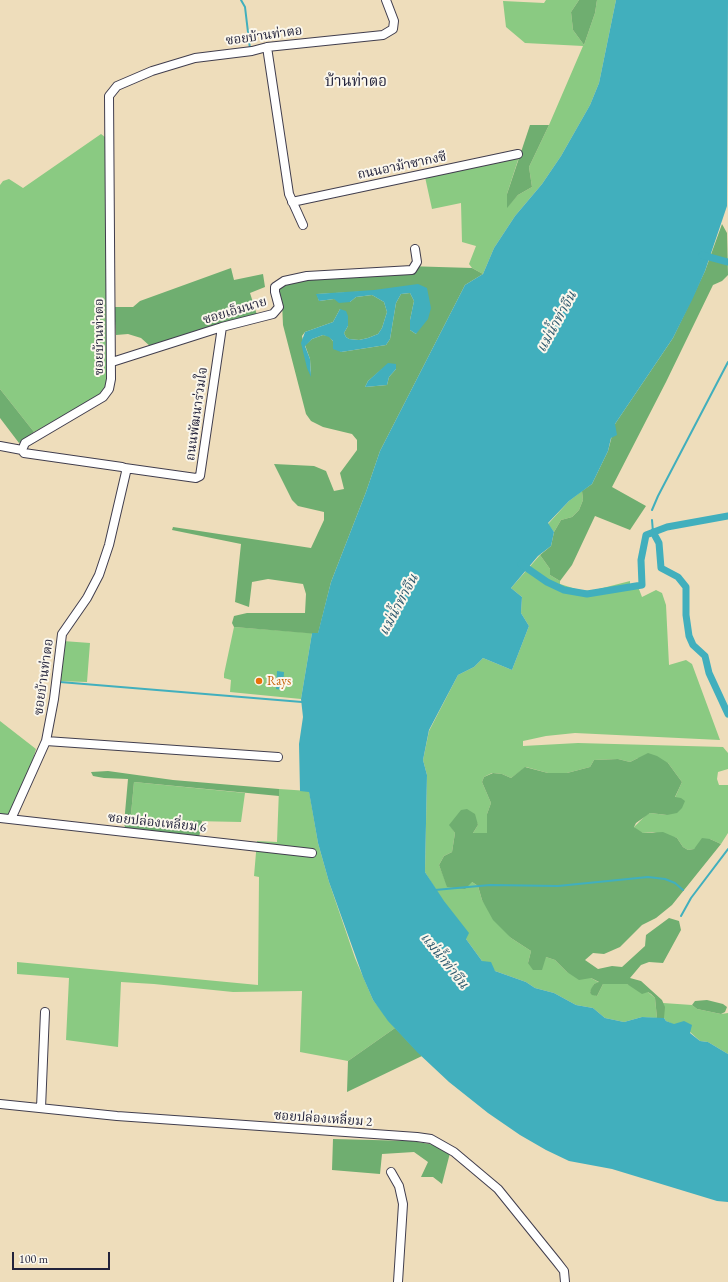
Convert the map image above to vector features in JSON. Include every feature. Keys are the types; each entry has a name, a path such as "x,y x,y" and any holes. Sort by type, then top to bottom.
{"street":[{"name":"ซอยบ้านท่าตอ","path":"22,450 25,442 103,396 109,389 112,362 108,107 109,96 117,86 152,71 195,58 267,47 388,33 393,28 394,22 386,0"},
{"path":"267,47 289,194 302,226"},
{"name":"ถนนอาม้าซากงซี","path":"292,202 518,154"},
{"name":"ซอยเอ็มนาย","path":"112,362 222,327 274,314 279,307 274,292 276,287 284,281 307,276 412,270 417,262 415,249"},
{"name":"ถนนพัฒนาร่วมใจ","path":"125,468 196,478 200,476 222,327"},
{"path":"0,446 22,450 24,453 125,468"},
{"name":"ซอยบ้านท่าตอ","path":"11,819 46,741 54,699 62,634 87,598 98,576 109,545 126,472 125,468"},
{"path":"46,741 278,757"},
{"name":"ซอยปล่องเหลี่ยม 6","path":"0,818 312,853"},
{"path":"40,1108 45,1012"},
{"name":"ซอยปล่องเหลี่ยม 2","path":"0,1104 117,1116 431,1139 454,1152 498,1189 564,1271 565,1282"},
{"path":"390,1172 399,1186 403,1204 398,1282"}],"green space":[{"path":"546,0 579,0 571,12 573,30 584,45 595,13 597,0 616,0 599,83 590,105 561,156 542,184 515,216 494,248 483,274 472,268 469,264 476,246 462,242 461,203 432,209 425,177 519,157 507,194 507,207 518,195 532,187 529,167 583,46 525,43 506,27 503,1 544,3"},
{"path":"579,0 597,0 595,13 584,45 573,30 571,12"},
{"path":"530,125 549,125 529,167 532,187 518,195 507,208 507,194"},
{"path":"101,134 105,137 109,383 104,393 95,399 34,432 0,389 0,185 3,181 9,179 23,188"},
{"path":"722,224 727,233 728,275 722,281 713,285 666,382 612,487 646,506 630,530 595,516 572,565 560,581 550,575 550,569 540,555 551,546 554,532 561,520 572,517 579,510 583,500 582,491 592,484 608,451 615,424 673,338 705,271"},
{"path":"406,266 472,268 483,274 465,285 380,451 366,492 331,582 318,634 234,627 232,623 234,616 247,613 305,613 306,594 303,584 268,579 252,582 249,607 235,602 241,544 172,530 173,527 311,548 324,520 324,512 298,506 292,500 274,464 314,466 326,471 334,491 344,489 340,473 357,450 357,440 352,434 323,427 311,421 306,414 283,325 282,303 272,285 316,272","holes":["427,288 416,334 410,330 410,320 414,301 410,293 401,294 396,303 390,339 386,345 341,352 329,336 323,335 312,339 305,345 310,359 311,375 302,336 305,332 333,322 340,309 348,326 344,333 346,337 349,339 359,340 368,338 378,334 382,328 387,312 384,302 372,295 356,297 350,302 334,299 319,301 317,294","382,369 396,369 389,377 387,385 365,387 368,381"]},
{"path":"231,268 234,280 263,274 265,287 250,293 257,315 151,347 141,338 128,334 116,335 114,307 133,307 140,301"},
{"path":"0,389 34,432 19,443 0,418"},
{"path":"582,491 583,500 579,510 572,517 561,520 554,532 548,524 569,501"},
{"path":"540,555 550,569 550,575 560,581 560,584 579,590 591,591 630,581 630,584 637,584 642,597 656,590 662,593 666,605 669,665 686,660 692,664 720,740 575,733 546,736 523,741 523,746 578,743 723,747 728,753 728,769 718,772 717,779 719,785 728,785 728,833 721,844 710,839 694,849 688,850 683,847 677,838 653,832 643,833 637,831 634,827 646,815 650,813 667,815 682,782 668,763 638,758 630,762 618,759 594,760 590,767 567,773 548,773 526,767 511,778 502,774 492,773 484,777 482,782 491,803 487,814 487,833 473,833 478,825 476,821 455,819 450,825 455,833 452,852 444,856 439,865 445,880 472,882 478,886 482,900 511,938 531,951 528,963 546,957 555,960 567,972 591,978 600,983 594,984 590,993 597,996 603,984 627,984 648,992 655,998 657,1018 642,1017 624,1022 605,1018 593,1008 576,1005 554,993 535,988 526,982 495,971 482,961 466,939 425,872 427,775 423,760 429,731 458,675 474,667 483,658 512,670 529,626 521,613 522,597 511,588"},
{"path":"234,627 312,633 301,699 230,692 231,680 224,678 224,674"},
{"path":"63,641 90,643 87,682 57,681"},
{"path":"0,721 36,749 30,770 12,810 7,816 0,817"},
{"path":"648,753 657,756 668,763 682,782 675,797 681,798 685,801 682,808 677,813 667,815 650,813 636,823 634,827 643,833 663,832 677,838 683,847 688,850 694,849 702,838 710,839 721,844 672,905 656,918 642,925 620,947 604,954 593,953 585,960 598,969 612,966 622,967 645,946 646,935 669,918 679,921 681,930 663,963 649,962 641,965 630,978 641,981 662,1000 665,1007 664,1018 657,1018 655,998 651,994 648,992 642,994 627,984 603,984 597,996 590,993 594,984 599,982 591,978 579,980 567,972 555,960 546,957 542,970 533,970 528,963 531,951 511,938 493,920 482,900 478,886 472,882 465,889 447,887 439,865 444,856 452,852 455,833 449,825 461,810 467,809 475,814 478,825 473,833 487,833 487,814 491,803 482,782 484,777 493,773 502,774 511,778 525,767 548,773 567,773 590,767 594,760 618,759 630,762"},
{"path":"108,771 173,780 279,789 279,796 134,782 130,825 190,831 192,821 202,821 199,838 126,830 124,824 128,779 93,776 91,772"},
{"path":"134,782 245,793 241,822 193,821 191,831 130,825"},
{"path":"279,789 309,791 318,843 329,882 355,958 373,1000 395,1028 348,1061 300,1052 302,991 233,992 121,982 118,1047 66,1040 69,978 17,974 17,962 258,985 259,877 254,876 257,841 277,842"},
{"path":"707,1000 723,1004 727,1007 725,1012 721,1014 697,1009 692,1005 695,1001"},
{"path":"663,1003 692,1005 697,1009 721,1014 728,1013 728,1054 708,1042 700,1041 690,1032 666,1021 664,1018"},
{"path":"395,1028 422,1056 347,1092 348,1061"},
{"path":"333,1139 412,1141 435,1145 450,1153 442,1184 433,1177 421,1177 428,1162 414,1152 382,1154 380,1174 332,1170"}],"water":[{"name":"แม่น้ำท่าจีน","path":"616,0 728,0 727,206 705,271 693,298 673,338 615,424 617,435 611,438 608,451 592,484 569,501 548,523 554,532 551,546 538,556 511,588 522,597 521,613 529,626 512,670 483,658 474,667 458,675 429,730 423,760 427,775 425,872 444,901 469,933 466,939 482,961 491,962 495,971 526,982 535,988 554,993 576,1005 593,1008 605,1018 624,1022 642,1017 664,1018 666,1021 674,1024 684,1021 692,1025 690,1033 700,1041 708,1042 728,1054 728,1202 717,1201 612,1169 569,1161 546,1150 520,1135 488,1113 449,1082 417,1052 388,1021 373,1000 363,977 329,882 318,843 309,792 300,791 299,744 303,717 301,699 312,633 318,633 331,582 366,492 380,451 465,285 483,274 494,248 515,216 542,184 561,156 590,105 599,83"},
{"path":"418,284 427,288 431,308 428,319 416,334 410,330 410,320 414,301 410,293 401,294 396,303 390,339 386,345 341,352 333,349 333,341 329,337 323,335 312,339 305,346 310,359 311,377 307,368 301,343 305,332 333,322 340,309 346,311 348,316 348,326 344,333 346,337 349,339 359,340 368,338 378,334 382,328 387,312 384,302 372,295 356,297 350,302 339,303 334,299 319,301 316,294 374,290"},
{"path":"388,363 396,364 396,369 389,377 387,385 365,387 368,381"},
{"path":"277,671 284,672 283,690 276,689"}],"waterway":[{"path":"241,0 245,7 250,49"},
{"path":"702,255 728,262"},
{"path":"652,510 728,362"},
{"path":"521,564 547,582 564,590 587,594 642,585 641,560 646,535 667,527 728,516"},
{"path":"652,520 653,532"},
{"path":"653,532 659,543 661,568 678,577 686,587 686,615 689,636 693,645 705,656 709,673 728,714"},
{"path":"60,682 302,702"},
{"path":"681,916 691,898 728,849"},
{"path":"435,890 490,885 558,886 648,877 665,879 675,883 683,890"}],"place":[{"name":"Rays","path":"259,681"}],"district":[{"name":"บ้านท่าตอ","path":"356,82"}]}
